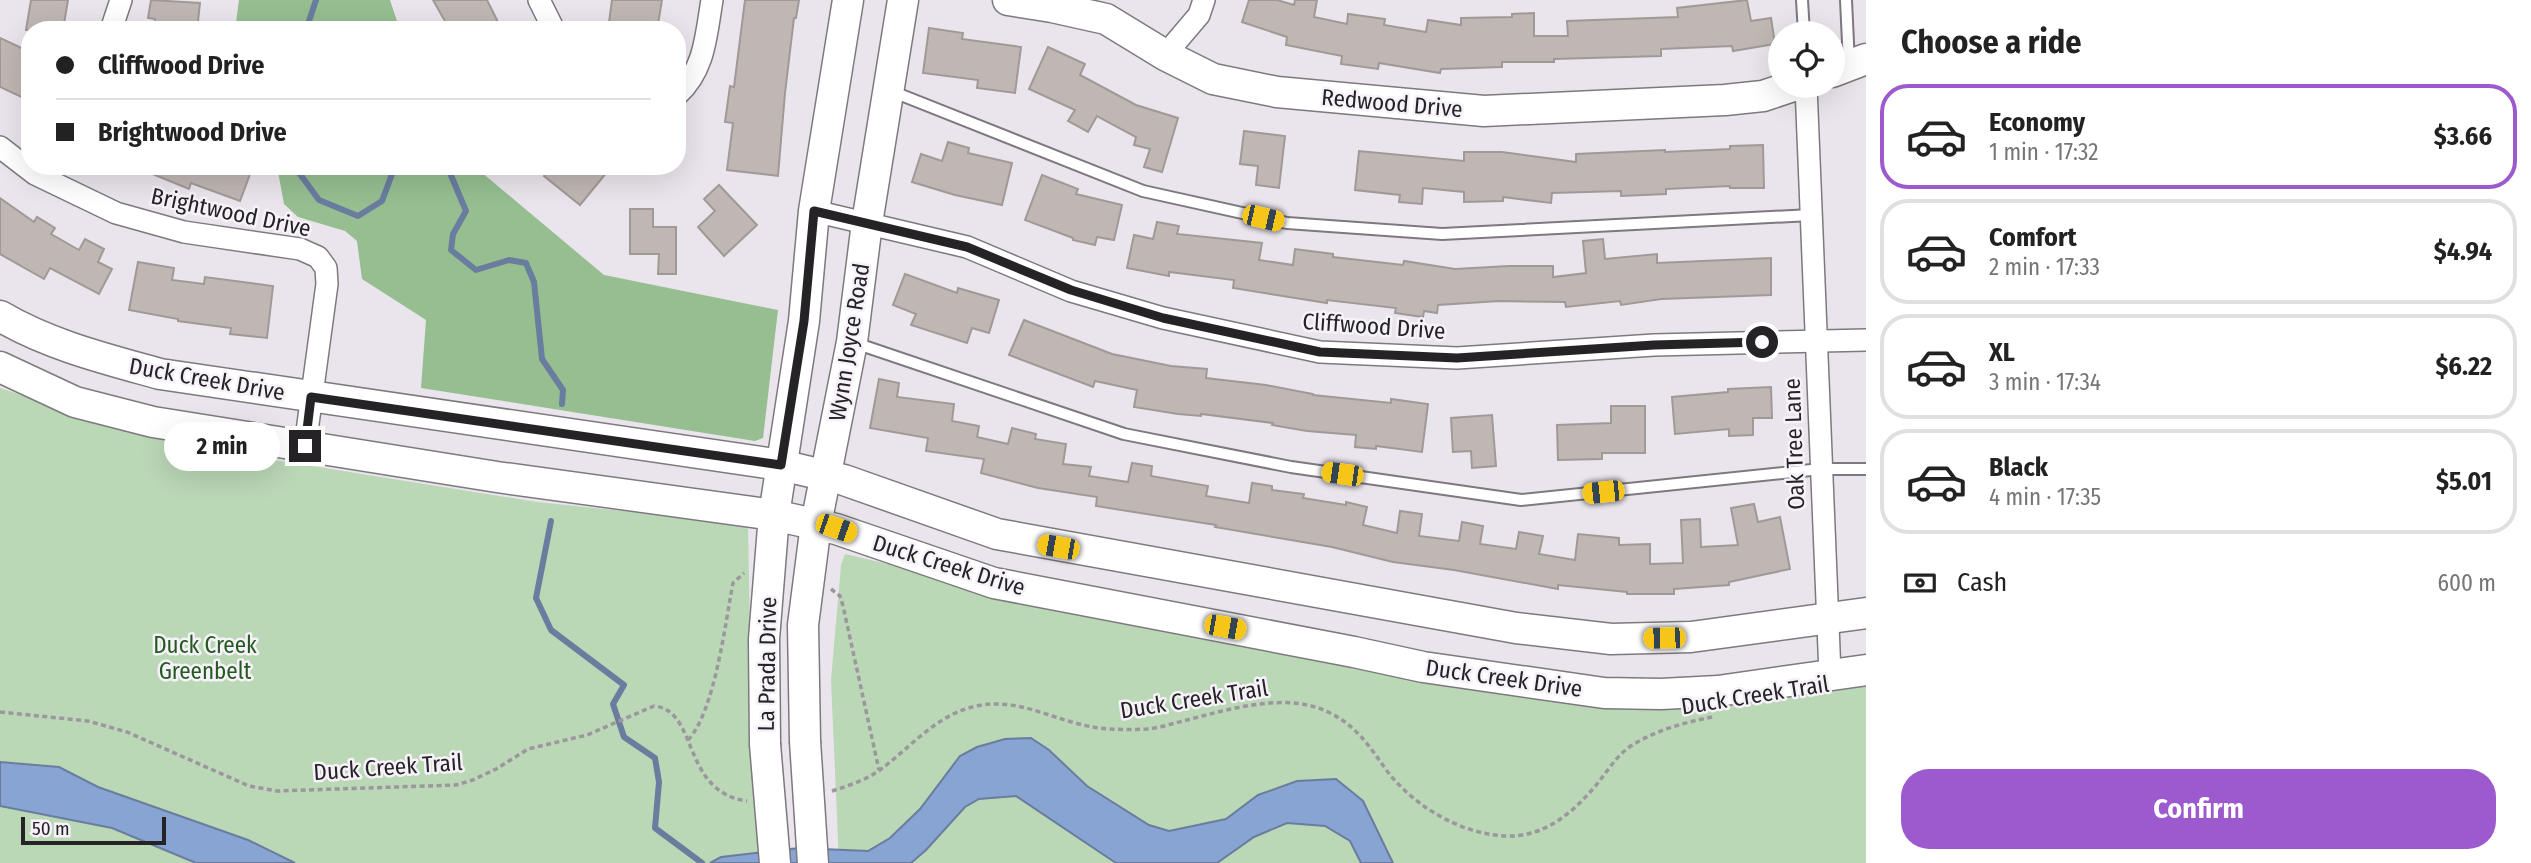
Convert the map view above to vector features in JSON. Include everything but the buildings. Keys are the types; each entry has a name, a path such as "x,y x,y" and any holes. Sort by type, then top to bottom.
{"main road":[{"path":"781,465 804,321 814,211 848,0"},
{"name":"Wynn Joyce Road","path":"825,475 852,342 867,223 903,0"},
{"name":"Redwood Drive","path":"1008,0 1106,19 1165,55 1213,79 1277,92 1484,111 1725,100 1768,94"},
{"name":"Duck Creek Drive","path":"0,316 13,324 93,356 160,374 781,465 825,475 997,534 1516,628 1611,639 1691,637 1866,613"},
{"name":"Duck Creek Drive","path":"0,367 75,402 153,422 816,524 836,528 993,583 1423,667 1604,693 1718,691 1866,670"},
{"name":"La Prada Drive","path":"775,863 765,744 764,639 781,465"},
{"name":"La Prada Drive","path":"813,863 805,741 803,625 825,475"}],"street":[{"path":"114,21 121,0"},
{"path":"539,0 550,21"},
{"path":"686,88 700,65 712,0"},
{"path":"1165,55 1199,15 1204,0"},
{"name":"Oak Tree Lane","path":"1806,98 1830,674"},
{"name":"Brightwood Drive","path":"0,147 21,160"},
{"name":"Brightwood Drive","path":"47,175 116,213 184,232 300,249 318,257 327,268 327,284 305,446"},
{"name":"Cliffwood Drive","path":"814,211 967,247 1071,290 1163,318 1320,352 1457,358 1654,345 1866,340"}],"lane":[{"path":"1802,0 1803,21"},
{"path":"1846,0 1849,65"},
{"path":"889,90 1143,191 1287,223 1442,234 1811,215"},
{"path":"852,342 1124,434 1291,467 1521,500 1821,469 1866,469"}],"path":[{"path":"688,740 702,719 710,695 733,583 749,572"},
{"path":"826,586 840,596 843,606 879,770"},
{"name":"Duck Creek Trail","path":"820,793 832,791 879,770 928,729 953,713 977,706 1007,704 1040,710 1078,724 1108,730 1150,729 1256,705 1281,703 1325,710 1352,727 1369,744 1388,772 1409,795 1440,817 1464,828 1504,836 1532,834 1554,825 1577,807 1627,749 1675,725 1713,717"},
{"name":"Duck Creek Trail","path":"0,712 63,718 114,729 249,786 277,791 456,785 496,769 528,749 587,735 654,706 663,707 678,720 696,763 713,786 735,798 758,800"}],"green space":[{"path":"239,0 390,0 397,21 236,21"},
{"path":"279,175 485,175 604,275 778,310 763,438 755,441 421,388 426,320 362,279 357,241 345,231 298,217 284,204"},
{"name":"Duck Creek Greenbelt","path":"0,388 181,445 537,502 748,524 751,691 762,863 0,863"},
{"path":"845,554 905,568 1026,605 1467,682 1866,682 1866,863 839,863 831,680 841,565"}],"water":[{"path":"1031,738 1049,750 1087,786 1149,825 1169,831 1226,819 1258,795 1297,781 1336,779 1363,801 1393,863 1361,863 1350,841 1325,826 1287,823 1254,837 1217,863 1116,863 1016,796 979,799 965,807 911,863 710,863 721,857 799,848 868,851 890,838 920,809 960,756 977,747 1005,739"},
{"path":"0,762 59,767 98,787 248,840 295,863 196,863 112,828 0,806"}],"waterway":[{"path":"309,21 316,0"},
{"path":"301,175 319,200 358,216 382,201 392,175"},
{"path":"451,175 466,211 453,234 451,250 476,270 509,260 526,263 534,282 542,359 563,390 562,404"},
{"path":"551,521 536,598 551,630 624,685 613,704 624,737 655,758 659,782 655,828 702,863"}],"route":[{"path":"305,446 311,397 781,465 804,321 814,211 967,247 1071,290 1163,318 1320,352 1457,358 1654,345 1762,342"}]}
